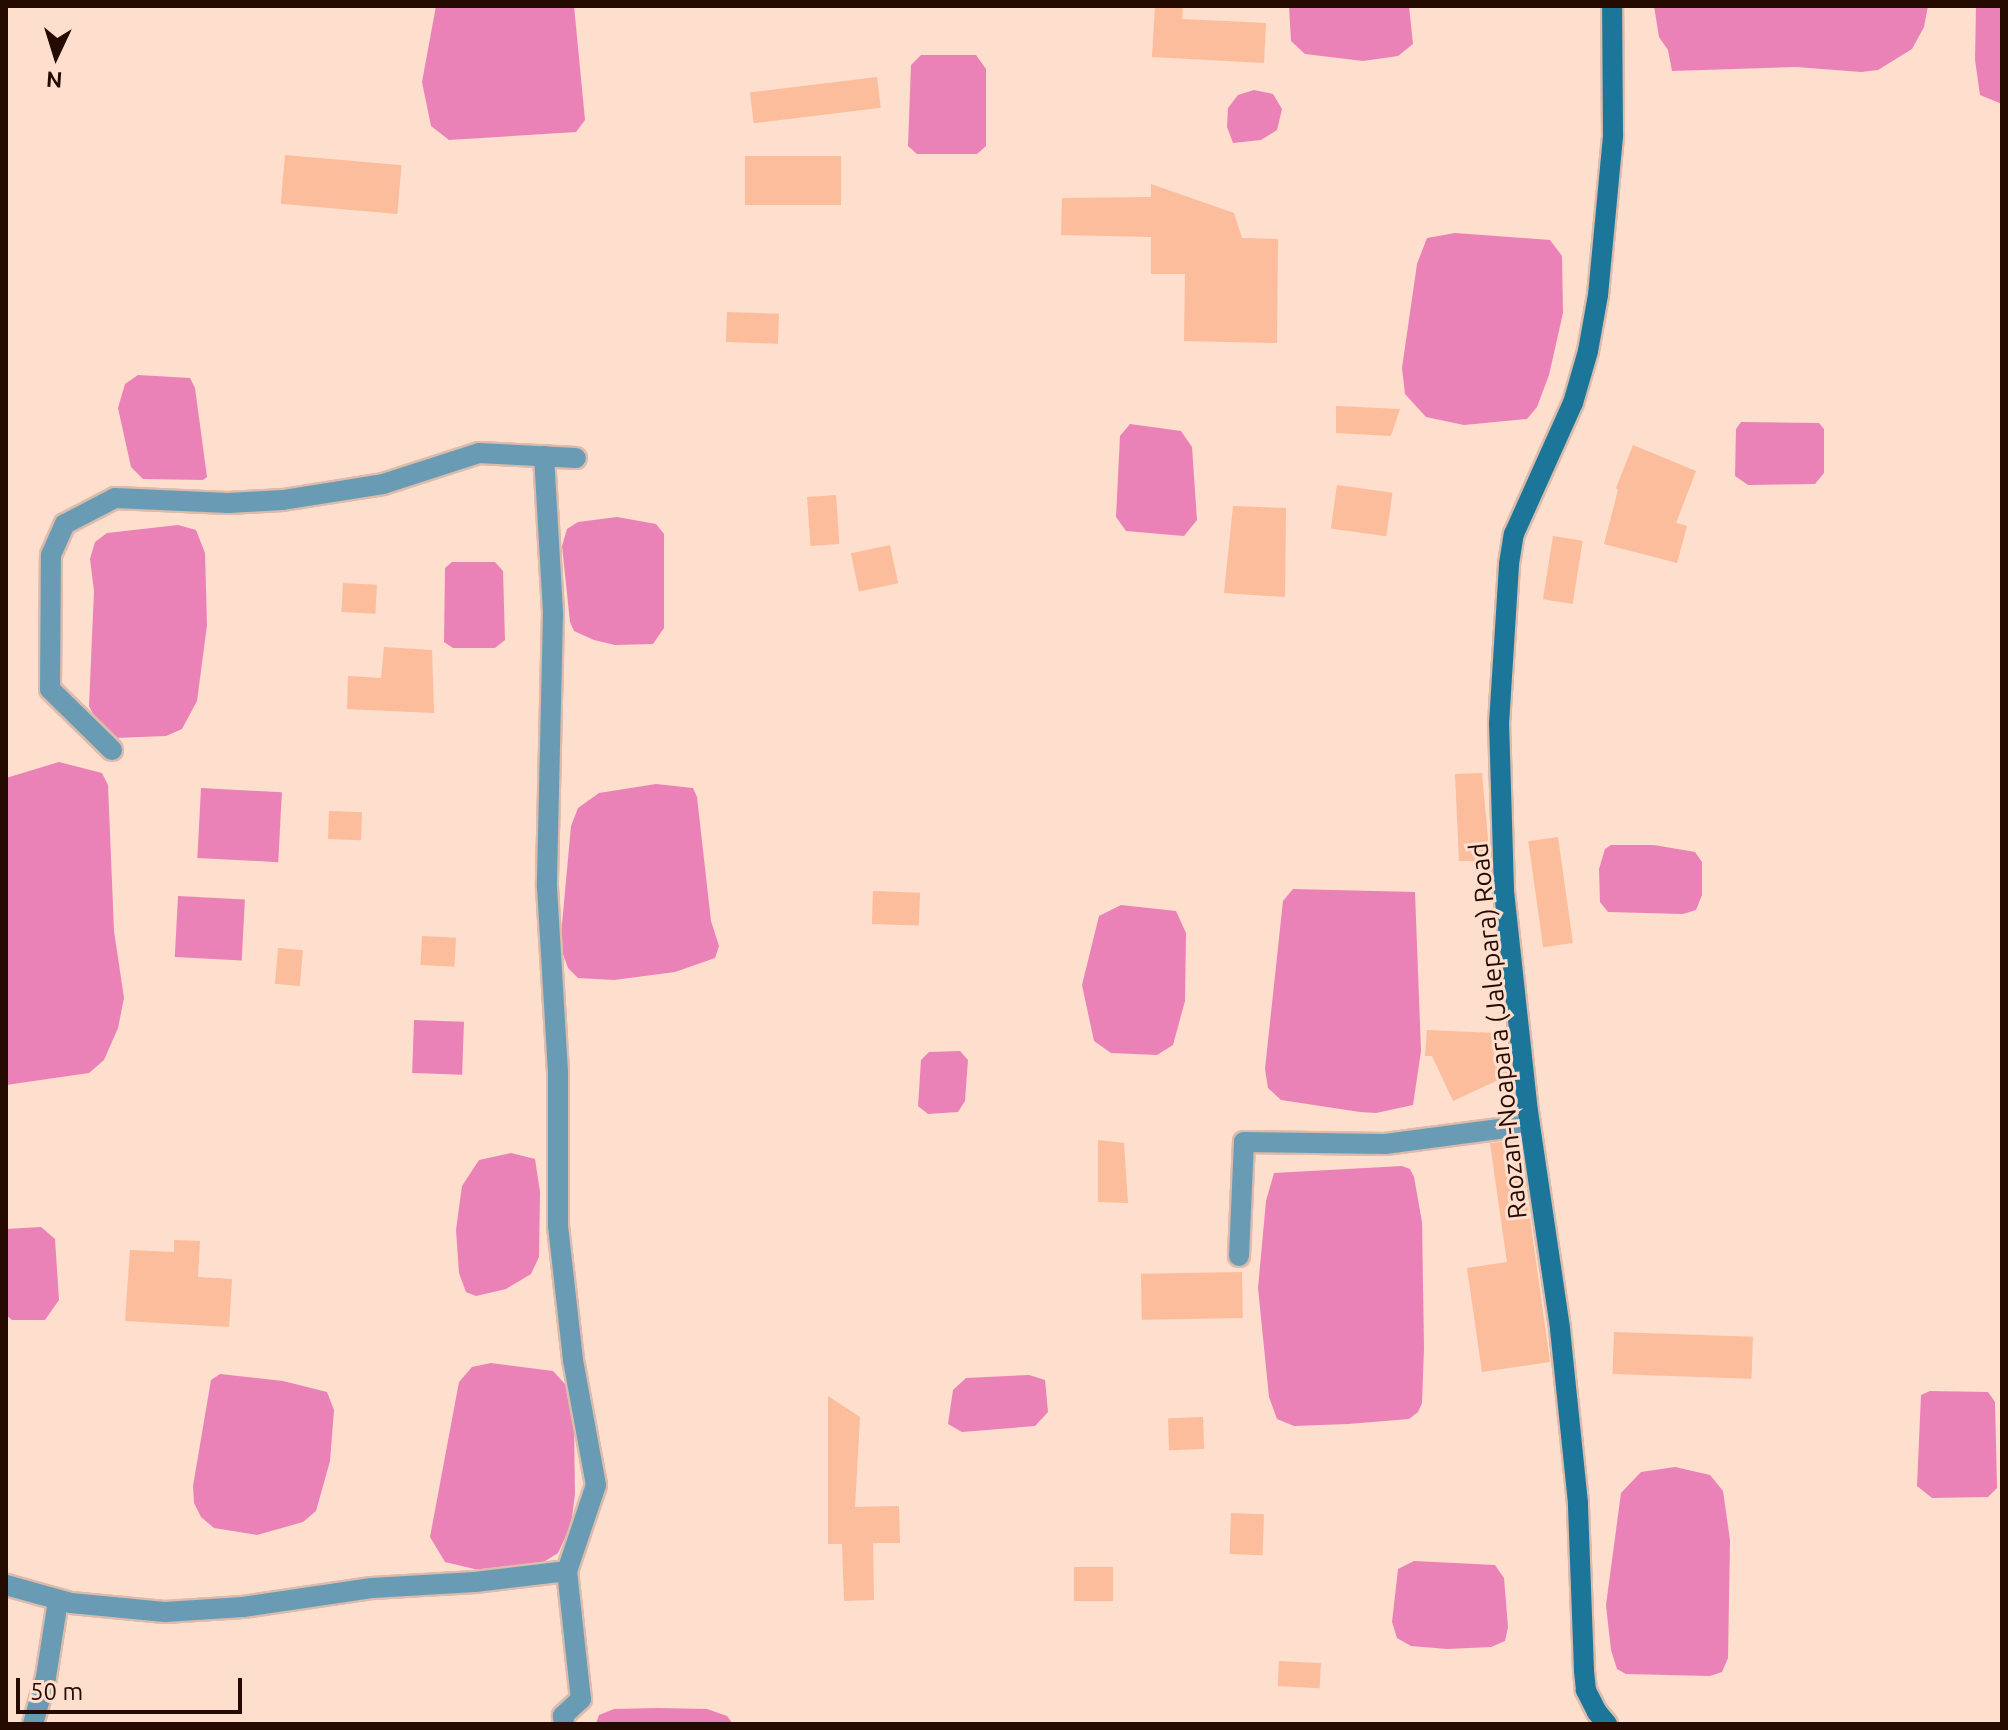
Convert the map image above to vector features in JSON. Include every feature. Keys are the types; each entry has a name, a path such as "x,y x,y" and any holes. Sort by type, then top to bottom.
{"main road":[{"name":"Raozan-Noapara (Jalepara) Road","path":"1607,1724 1586,1690 1575,1474 1560,1328 1530,1125 1503,877 1499,724 1509,564 1514,534 1573,403 1588,351 1609,199 1613,135 1612,6"}],"street":[{"path":"112,750 50,689 51,555 65,524 115,498 228,503 283,500 383,484 479,453 576,458"},
{"path":"544,456 553,614 547,887 558,1073 558,1226 573,1360 596,1485 567,1571 581,1699 563,1716 564,1724"},
{"path":"1239,1256 1244,1142 1385,1144 1530,1125"},
{"path":"6,1585 58,1600 165,1612 243,1607 372,1588 475,1582 567,1571"},
{"path":"33,1724 46,1677 58,1600"}],"shaded area":[{"path":"436,6 574,6 585,120 576,132 449,140 431,126 422,82"},
{"path":"1289,6 1409,6 1413,44 1398,56 1363,61 1305,54 1291,41"},
{"path":"1654,6 1928,6 1924,27 1912,49 1878,70 1861,72 1796,67 1672,71 1668,50 1659,37"},
{"path":"1976,6 2002,6 2002,104 1980,95 1975,60"},
{"path":"921,55 976,55 986,69 986,146 977,154 917,154 908,146 911,65"},
{"path":"1254,90 1273,94 1282,109 1277,130 1261,140 1233,143 1227,127 1228,108 1238,95"},
{"path":"1455,233 1550,240 1562,256 1563,313 1549,375 1537,407 1527,419 1464,425 1426,417 1405,394 1402,368 1417,264 1427,238"},
{"path":"138,375 190,378 195,388 207,477 203,480 143,479 131,467 118,408 125,384"},
{"path":"1741,422 1819,423 1824,429 1824,473 1815,484 1748,485 1735,476 1736,429"},
{"path":"1130,424 1181,431 1192,447 1197,520 1184,536 1126,531 1116,517 1120,436"},
{"path":"617,517 656,524 664,534 664,628 653,644 615,645 594,640 574,631 570,622 562,546 567,529 578,522"},
{"path":"178,525 196,530 205,553 207,625 197,701 182,729 166,736 114,738 96,720 89,706 94,591 90,559 95,542 107,533"},
{"path":"452,562 495,562 503,571 505,640 495,648 453,648 444,642 445,568"},
{"path":"59,762 102,773 108,785 114,931 124,998 118,1028 104,1060 89,1073 6,1085 6,778"},
{"path":"656,784 693,788 697,797 711,921 719,946 715,958 675,972 614,980 578,978 568,968 560,946 571,826 578,808 599,793"},
{"path":"201,788 282,792 278,862 197,858"},
{"path":"1611,845 1654,845 1695,852 1702,862 1702,895 1696,910 1683,914 1608,912 1600,902 1599,869 1605,849"},
{"path":"1293,889 1415,892 1421,1051 1413,1105 1376,1113 1360,1112 1281,1100 1268,1088 1265,1069 1283,901"},
{"path":"178,896 245,900 242,960 175,957"},
{"path":"1121,905 1176,911 1186,933 1185,1001 1173,1045 1157,1055 1111,1053 1094,1041 1082,985 1099,916"},
{"path":"414,1020 464,1022 462,1075 412,1073"},
{"path":"960,1051 968,1060 965,1101 958,1112 928,1114 918,1106 921,1060 929,1052"},
{"path":"511,1153 535,1159 540,1192 539,1257 531,1274 506,1289 476,1296 466,1292 459,1273 456,1230 462,1186 479,1160"},
{"path":"1402,1166 1410,1169 1414,1177 1422,1222 1424,1348 1422,1403 1418,1412 1409,1419 1348,1424 1294,1426 1277,1419 1269,1397 1258,1288 1266,1201 1274,1173"},
{"path":"41,1227 55,1239 59,1300 45,1320 12,1320 6,1315 6,1229"},
{"path":"491,1363 553,1371 566,1385 574,1426 575,1494 571,1525 558,1553 542,1563 483,1571 445,1562 430,1537 459,1382 472,1367"},
{"path":"220,1374 283,1381 327,1392 334,1410 330,1461 316,1511 303,1522 257,1535 214,1528 201,1517 194,1503 193,1486 211,1380"},
{"path":"1029,1375 1045,1380 1048,1412 1035,1426 962,1432 948,1424 953,1390 966,1378"},
{"path":"1930,1391 1988,1392 1995,1402 1997,1488 1988,1497 1932,1498 1917,1486 1921,1395"},
{"path":"1675,1467 1710,1475 1723,1491 1730,1540 1728,1658 1722,1672 1710,1676 1626,1674 1617,1669 1611,1650 1606,1605 1621,1493 1641,1472"},
{"path":"1414,1561 1495,1565 1504,1578 1508,1627 1505,1641 1491,1647 1447,1649 1411,1646 1397,1638 1392,1622 1398,1569"},
{"path":"614,1709 707,1709 727,1716 733,1724 596,1724 599,1715"}],"building":[{"path":"1155,6 1183,6 1182,19 1266,23 1264,63 1152,57"},
{"path":"877,77 881,108 754,123 750,93"},
{"path":"285,155 402,165 397,214 281,204"},
{"path":"745,156 841,156 841,205 745,205"},
{"path":"1151,184 1234,213 1242,238 1278,239 1277,343 1184,341 1185,274 1151,274 1151,237 1061,235 1062,198 1151,197"},
{"path":"727,312 779,314 778,344 726,342"},
{"path":"1336,406 1400,409 1391,436 1336,433"},
{"path":"1633,445 1696,471 1676,523 1687,526 1677,563 1604,544 1616,488"},
{"path":"1337,485 1392,493 1386,536 1331,529"},
{"path":"836,495 839,544 810,546 807,497"},
{"path":"1233,506 1286,508 1285,597 1224,593"},
{"path":"1553,536 1583,541 1573,604 1543,599"},
{"path":"890,545 898,583 859,591 851,553"},
{"path":"343,583 377,585 375,614 341,612"},
{"path":"384,647 432,650 434,713 347,709 348,676 381,678"},
{"path":"1482,773 1490,861 1459,861 1455,774"},
{"path":"329,811 362,812 361,840 328,839"},
{"path":"1558,837 1573,943 1543,947 1528,841"},
{"path":"873,891 920,893 919,926 872,924"},
{"path":"422,936 456,938 454,967 420,965"},
{"path":"278,948 303,950 300,986 275,984"},
{"path":"1427,1030 1495,1033 1494,1057 1508,1050 1511,1074 1453,1101 1432,1056 1425,1056"},
{"path":"1098,1140 1124,1143 1128,1203 1098,1202"},
{"path":"1519,1140 1550,1362 1482,1372 1467,1268 1507,1262 1490,1143"},
{"path":"174,1240 200,1241 198,1277 232,1279 229,1327 125,1321 130,1250 174,1252"},
{"path":"1242,1272 1243,1318 1142,1320 1141,1274"},
{"path":"1614,1332 1753,1337 1751,1379 1613,1374"},
{"path":"828,1396 860,1417 855,1507 899,1506 900,1543 873,1543 874,1600 844,1601 842,1544 828,1544"},
{"path":"1203,1417 1204,1449 1169,1450 1168,1418"},
{"path":"1231,1513 1264,1514 1263,1555 1230,1554"},
{"path":"1074,1567 1113,1567 1113,1601 1074,1601"},
{"path":"1279,1661 1321,1663 1320,1688 1278,1686"}]}
